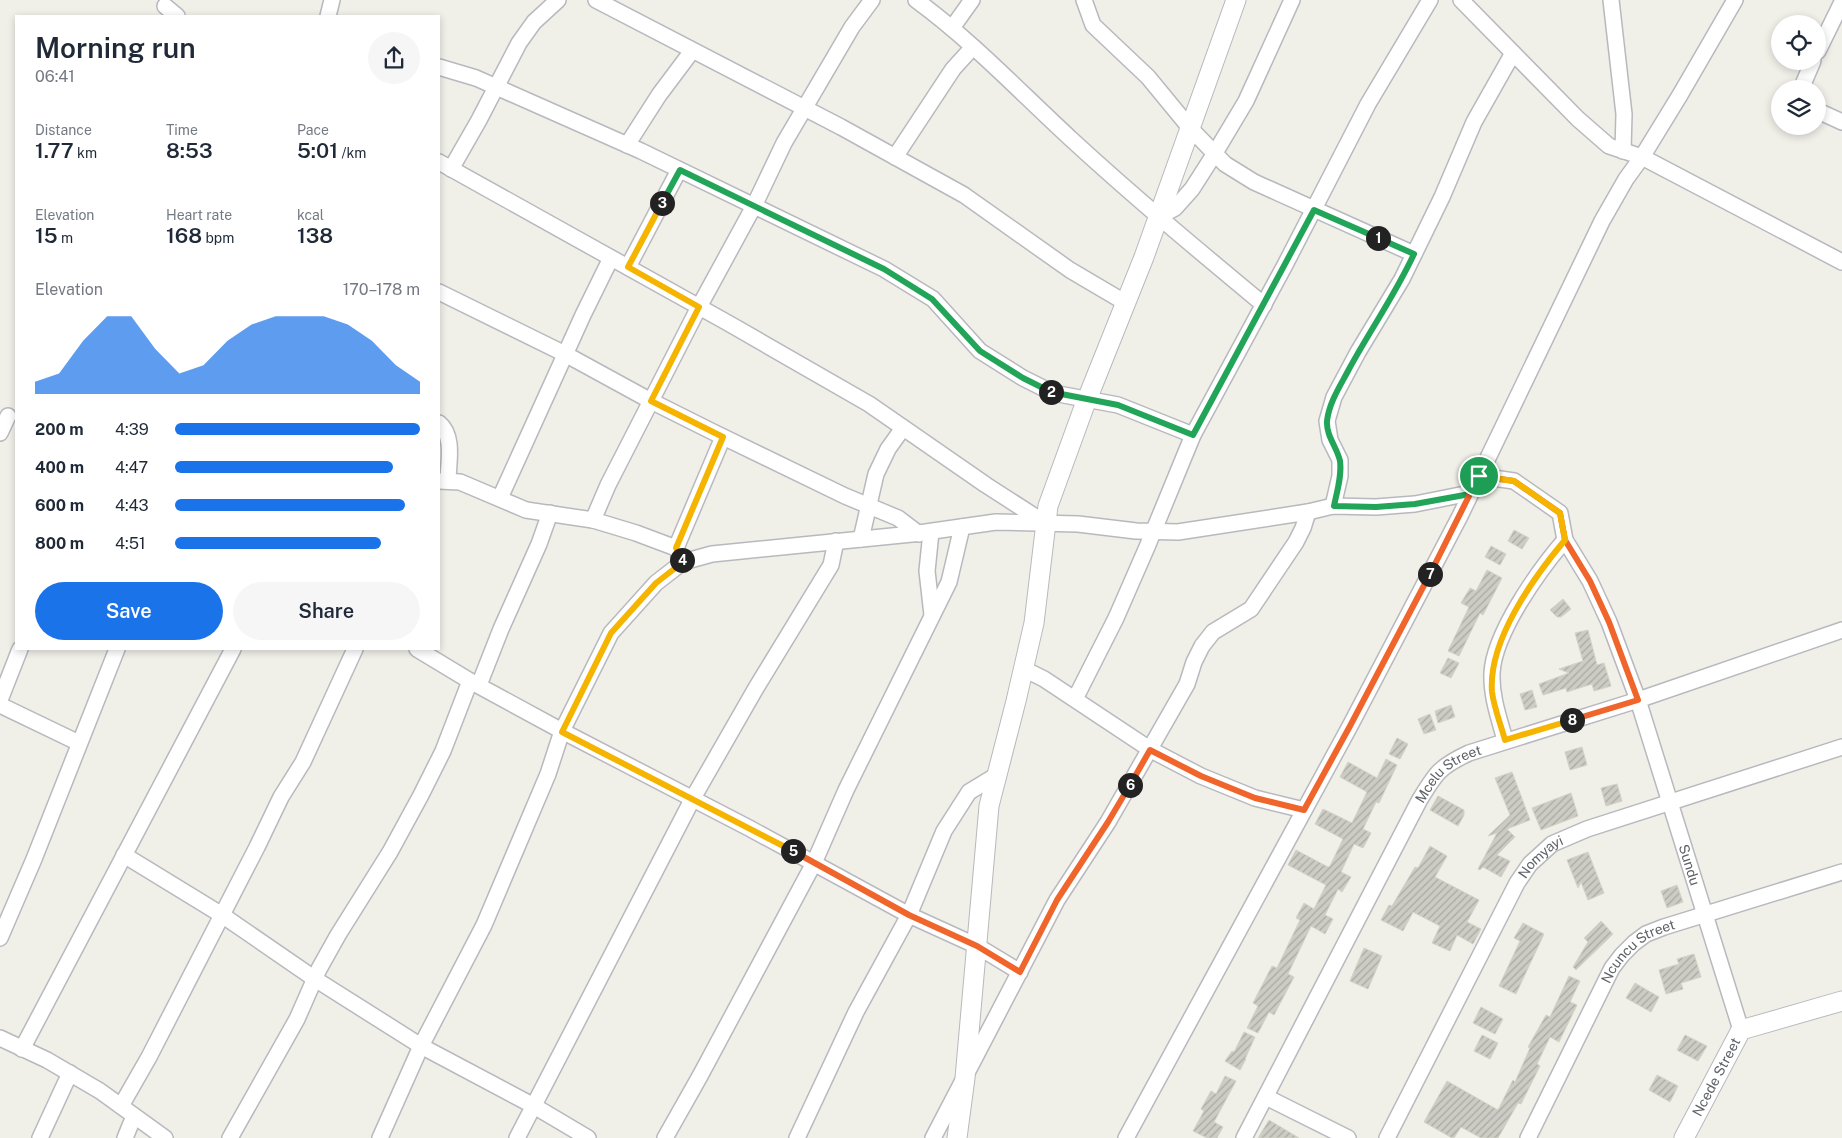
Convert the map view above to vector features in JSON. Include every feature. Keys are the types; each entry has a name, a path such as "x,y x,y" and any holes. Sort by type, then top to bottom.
{"street":[{"path":"328,15 332,0"},
{"path":"558,0 534,22 524,36 479,120 445,165 869,404 1046,524"},
{"path":"596,0 804,108 964,195 1070,270 1126,303"},
{"path":"593,520 651,401 754,206 784,143 852,27 872,0"},
{"path":"916,0 952,28 1158,217 1264,305"},
{"path":"952,28 972,0"},
{"path":"1084,0 1093,26 1148,77 1190,128 1225,164 1254,182 1414,254"},
{"path":"957,1138 965,1078 989,806 1034,623 1048,506 1158,217 1236,0"},
{"path":"1158,217 1175,208 1192,189 1215,153 1246,101 1292,0"},
{"path":"1075,699 1116,618 1193,435 1264,305 1368,104 1430,0"},
{"path":"1461,0 1578,119 1609,146 1642,157 1842,262"},
{"path":"1610,0 1624,114 1623,151"},
{"path":"1126,1138 1350,726 1479,476 1602,221 1735,0"},
{"path":"1826,35 1842,2"},
{"path":"165,6 176,15"},
{"path":"895,157 953,69 973,47"},
{"path":"627,145 659,95 692,51"},
{"path":"1334,506 1340,476 1340,460 1330,440 1327,421 1334,397 1358,352 1402,279 1442,197 1474,122 1513,53"},
{"path":"440,67 476,78 627,145 884,269 932,299 980,351 1023,378 1053,393 1118,405 1193,435"},
{"path":"1826,115 1842,122"},
{"path":"628,267 680,170"},
{"path":"500,498 582,315 612,258"},
{"path":"440,292 565,354 651,401 723,437 898,518 925,533"},
{"path":"0,433 8,416"},
{"path":"440,424 449,442 443,481 460,482 526,510 593,520 636,532 676,548 683,562"},
{"path":"861,539 876,474 888,449 903,428"},
{"path":"676,548 723,437"},
{"path":"1479,476 1514,481 1560,513 1565,540 1549,559 1527,593 1507,626 1497,652 1492,671 1492,694 1505,740"},
{"path":"380,1138 421,1046 484,925 548,774 562,732 611,633 656,583 683,562 712,554 925,533 996,522 1078,524 1178,532 1308,512 1334,506 1376,507 1415,504 1470,494"},
{"path":"933,1138 1057,900 1108,822 1150,750 1187,684 1194,662 1202,646 1213,632 1251,609 1296,542 1308,512"},
{"path":"230,1138 297,1019 338,935 390,852 421,795 501,629 539,544 550,513"},
{"path":"665,1138 814,863 846,790 949,582 962,527"},
{"path":"925,533 932,615"},
{"name":"Sundu","path":"1565,540 1590,581 1605,614 1638,700 1740,1030"},
{"path":"517,1138 693,798 756,688 831,565 836,541"},
{"name":"Mcelu Street","path":"1244,1138 1419,801 1436,773 1450,761 1505,740 1638,700 1842,630"},
{"path":"0,700 20,650"},
{"path":"0,938 34,860 117,650"},
{"path":"22,1049 233,650"},
{"path":"121,1106 149,1058 257,848 281,797 302,762 355,650"},
{"path":"419,650 562,732 693,798 909,915 977,946 1020,972"},
{"path":"1024,669 1044,679 1150,750 1201,776 1255,798 1304,810"},
{"path":"0,705 79,743"},
{"name":"Nomyayi","path":"1387,1138 1499,917 1530,864 1552,844 1586,830 1842,747"},
{"path":"797,1138 856,1012 909,915 944,831 969,792 997,774"},
{"path":"124,855 222,916 315,980 421,1046 534,1106 588,1138"},
{"name":"Ncuncu Street","path":"1528,1138 1604,982 1622,955 1634,943 1646,934 1664,927 1842,872"},
{"name":"Ncede Street","path":"1684,1138 1740,1030 1842,1001"},
{"path":"0,1038 47,1060 100,1091 165,1138"},
{"path":"40,1138 70,1073"},
{"path":"1266,1097 1348,1138"},
{"path":"125,1138 134,1116"}],"building":[{"path":"1514,530 1529,538 1522,549 1508,541"},
{"path":"1491,546 1506,554 1500,565 1485,557"},
{"path":"1487,570 1502,578 1483,615 1480,613 1459,656 1448,651 1469,607 1461,603 1470,588 1476,591"},
{"path":"1563,599 1571,609 1561,617 1557,617 1550,610"},
{"path":"1588,630 1597,665 1604,663 1611,686 1594,691 1592,684 1567,692 1566,688 1543,695 1539,684 1569,673 1559,669 1583,661 1575,633"},
{"path":"1448,658 1459,663 1451,678 1440,673"},
{"path":"1532,690 1537,707 1525,710 1520,694"},
{"path":"1451,705 1455,717 1438,723 1435,711"},
{"path":"1430,714 1436,730 1424,734 1418,719"},
{"path":"1397,738 1408,744 1400,759 1389,754"},
{"path":"1582,747 1587,765 1570,770 1565,752"},
{"path":"1386,759 1397,765 1379,803 1376,802 1363,829 1371,833 1363,848 1354,844 1341,872 1351,877 1342,892 1338,889 1325,915 1333,919 1325,934 1311,926 1288,974 1294,977 1274,1015 1269,1012 1258,1033 1247,1028 1258,1006 1253,1003 1272,966 1277,968 1300,920 1296,918 1304,903 1314,909 1326,885 1288,865 1296,850 1328,867 1330,866 1343,839 1315,824 1323,809 1352,823 1367,792 1340,777 1348,762 1377,778"},
{"path":"1512,772 1530,820 1507,829 1515,837 1497,855 1510,861 1501,877 1483,867 1480,870 1478,869 1497,833 1488,836 1510,815 1495,778"},
{"path":"1617,784 1622,801 1606,806 1601,788"},
{"path":"1571,793 1578,816 1541,830 1532,808"},
{"path":"1438,796 1464,810 1464,815 1458,826 1430,810"},
{"path":"1430,846 1447,856 1435,877 1479,900 1467,922 1481,929 1473,944 1457,935 1450,951 1432,943 1440,926 1413,912 1403,931 1381,920 1389,905 1392,906 1415,867 1418,868"},
{"path":"1588,852 1604,893 1588,900 1581,882 1578,888 1567,860"},
{"path":"1677,885 1683,902 1667,908 1661,891"},
{"path":"1601,921 1613,934 1576,970 1573,967 1588,942 1584,938"},
{"path":"1523,923 1544,934 1516,994 1499,986 1520,941 1514,938"},
{"path":"1364,948 1382,956 1368,989 1350,981"},
{"path":"1694,954 1701,977 1681,983 1683,989 1666,994 1659,970 1679,964 1677,959"},
{"path":"1569,976 1580,981 1570,1002 1577,1005 1559,1042 1550,1037 1537,1064 1540,1066 1521,1104 1518,1103 1498,1138 1481,1138 1461,1127 1454,1138 1452,1138 1424,1122 1447,1081 1498,1110 1513,1080 1515,1082 1530,1048 1528,1047 1546,1015 1550,1017"},
{"path":"1635,983 1659,997 1651,1012 1626,998"},
{"path":"1481,1007 1503,1019 1495,1034 1473,1023"},
{"path":"1244,1032 1255,1037 1240,1070 1225,1061 1232,1051 1234,1052"},
{"path":"1482,1035 1498,1043 1490,1059 1474,1051"},
{"path":"1685,1035 1707,1046 1698,1061 1677,1050"},
{"path":"1657,1075 1678,1086 1670,1102 1649,1090"},
{"path":"1225,1076 1236,1081 1214,1122 1223,1127 1217,1138 1207,1138 1193,1131 1204,1111 1201,1109 1211,1091 1216,1094"},
{"path":"1269,1120 1299,1138 1258,1138"}],"route":[{"path":"1479,476 1470,494 1415,504 1376,507 1334,506 1340,476 1340,460 1330,440 1327,421 1334,397 1358,352 1402,279 1414,254 1314,210 1193,435 1118,405 1053,393 1023,378 980,351 932,299 884,269 680,170 628,267 699,307 651,401 723,437 676,548 683,562 656,583 611,633 562,732 693,798 909,915 977,946 1020,972 1057,900 1108,822 1150,750 1201,776 1255,798 1304,810 1350,726 1460,516 1479,476 1514,481 1560,513 1565,540 1590,581 1609,622 1638,700 1505,740 1492,694 1492,671 1497,652 1507,626 1527,593 1549,559 1565,540 1560,513 1540,500 1514,481 1479,476"}]}
